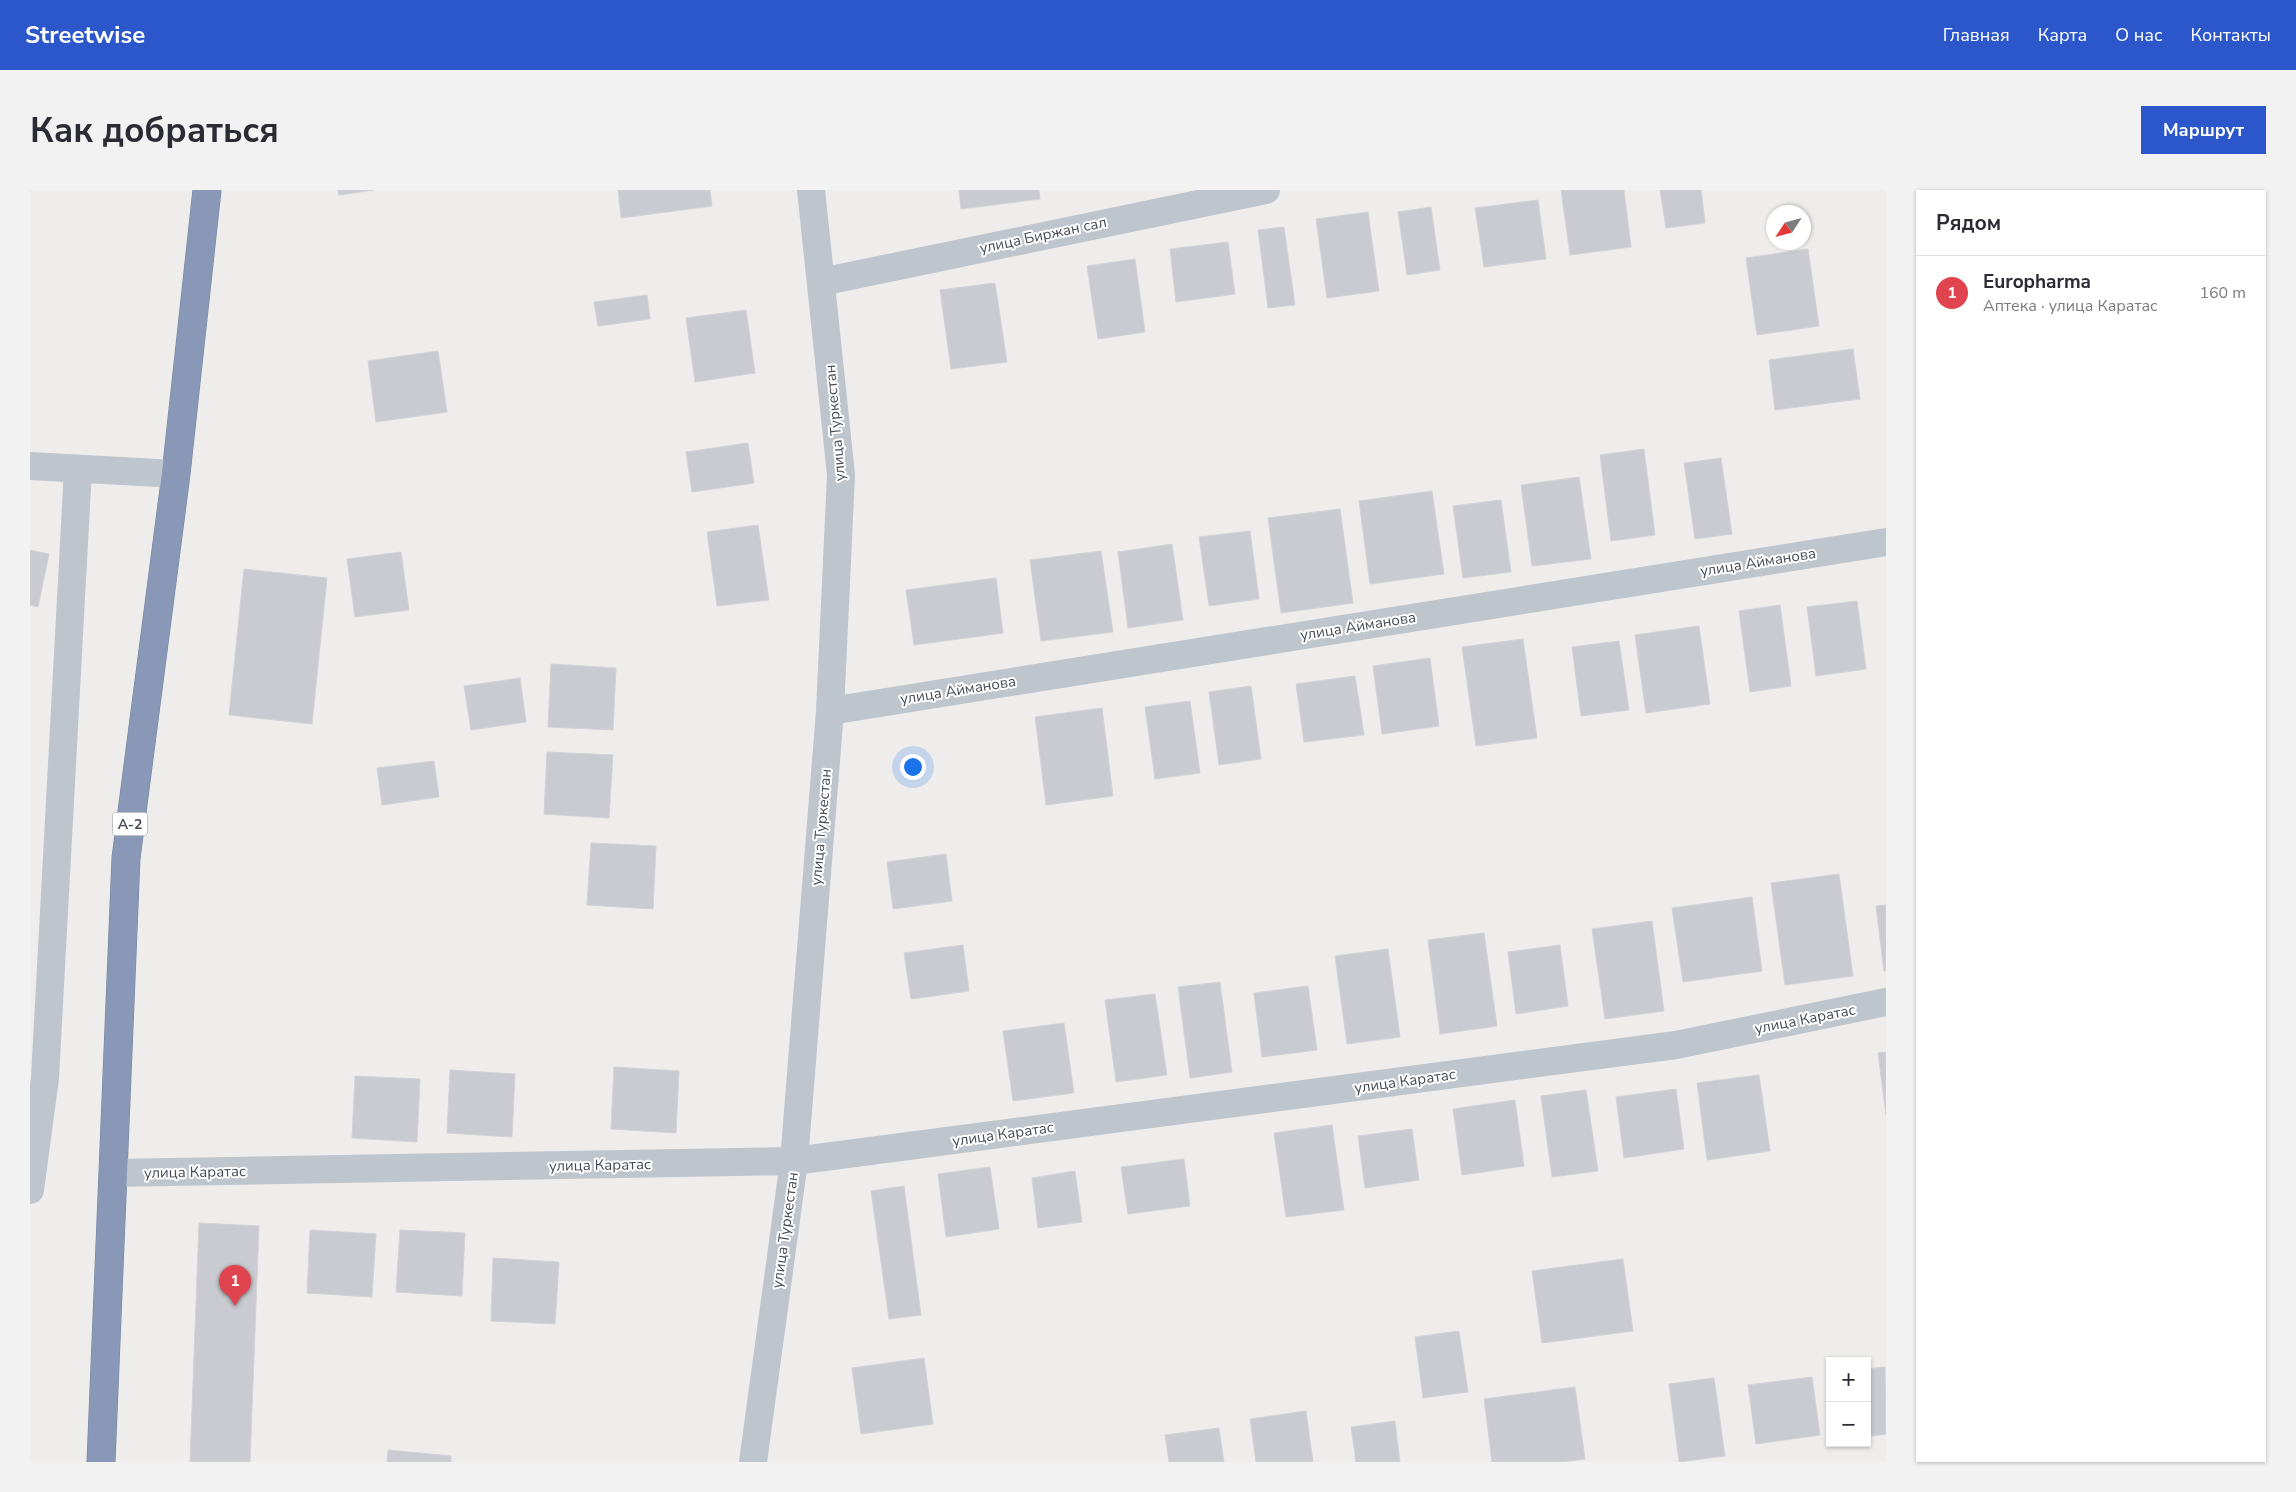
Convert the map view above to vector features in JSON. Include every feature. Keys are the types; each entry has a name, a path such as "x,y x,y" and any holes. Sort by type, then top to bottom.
{"highway":[{"name":"A-2","path":"101,1462 126,858 176,474 207,190"}],"street":[{"name":"улица Туркестан","path":"753,1462 794,1161 830,711 841,475 811,190"},
{"name":"улица Биржан сал","path":"820,282 1266,190"},
{"path":"30,466 176,474"},
{"path":"30,1190 45,1078 78,469"},
{"name":"улица Айманова","path":"830,711 1886,542"},
{"name":"улица Каратас","path":"112,1173 794,1161 1676,1045 1886,1002"}],"building":[{"path":"338,190 374,190 339,195"},
{"path":"618,190 710,190 712,206 621,218"},
{"path":"959,190 1039,190 1040,199 961,209"},
{"path":"1561,190 1624,190 1631,247 1570,255"},
{"path":"1660,190 1701,190 1705,223 1666,228"},
{"path":"1538,200 1546,259 1484,267 1475,208"},
{"path":"1431,207 1440,270 1407,275 1398,212"},
{"path":"1368,212 1379,291 1327,298 1316,219"},
{"path":"1284,227 1295,305 1268,308 1258,230"},
{"path":"1228,242 1235,294 1176,302 1170,249"},
{"path":"1808,250 1819,326 1757,335 1746,258"},
{"path":"1135,259 1145,332 1098,339 1087,266"},
{"path":"995,283 1007,362 951,369 940,290"},
{"path":"647,295 650,319 598,326 594,302"},
{"path":"746,310 755,373 695,382 686,318"},
{"path":"1853,349 1860,399 1775,410 1769,360"},
{"path":"438,351 447,412 376,422 368,361"},
{"path":"748,443 754,483 692,492 686,452"},
{"path":"1644,449 1655,535 1611,541 1600,455"},
{"path":"1721,458 1732,534 1695,539 1684,463"},
{"path":"1579,477 1591,559 1532,566 1521,485"},
{"path":"1432,491 1444,574 1370,584 1359,501"},
{"path":"1501,500 1511,572 1463,578 1453,506"},
{"path":"1340,509 1353,603 1281,613 1268,518"},
{"path":"758,525 769,600 717,606 707,532"},
{"path":"1250,531 1259,599 1209,606 1199,537"},
{"path":"1172,544 1183,620 1128,628 1118,552"},
{"path":"30,550 49,554 38,607 30,605"},
{"path":"1101,551 1113,632 1041,641 1030,560"},
{"path":"401,552 409,610 355,617 347,559"},
{"path":"244,569 327,578 312,724 229,715"},
{"path":"996,578 1003,633 914,645 906,590"},
{"path":"1857,601 1866,669 1816,676 1807,607"},
{"path":"1780,605 1791,686 1750,692 1739,611"},
{"path":"1699,626 1710,704 1646,713 1635,635"},
{"path":"1523,639 1537,738 1476,746 1462,647"},
{"path":"1619,641 1629,710 1581,716 1572,647"},
{"path":"1430,658 1439,726 1382,734 1373,666"},
{"path":"551,664 616,668 613,730 548,727"},
{"path":"1355,676 1364,735 1304,742 1296,684"},
{"path":"520,678 526,722 471,730 464,686"},
{"path":"1251,686 1261,759 1219,765 1209,692"},
{"path":"1190,701 1200,773 1155,779 1145,707"},
{"path":"1102,708 1113,796 1046,805 1035,717"},
{"path":"547,752 613,755 609,818 544,814"},
{"path":"434,761 439,797 382,805 377,768"},
{"path":"591,843 656,846 653,909 587,905"},
{"path":"946,854 952,901 893,909 887,862"},
{"path":"1839,874 1853,976 1785,985 1771,883"},
{"path":"1752,897 1762,971 1683,982 1672,908"},
{"path":"1886,905 1886,971 1884,971 1876,906"},
{"path":"1652,921 1664,1011 1605,1019 1592,929"},
{"path":"1484,933 1497,1026 1440,1034 1428,940"},
{"path":"963,945 969,991 911,999 904,953"},
{"path":"1560,945 1568,1006 1516,1014 1508,952"},
{"path":"1388,949 1400,1037 1347,1044 1335,956"},
{"path":"1220,982 1232,1072 1190,1078 1178,987"},
{"path":"1308,986 1317,1050 1262,1057 1254,993"},
{"path":"1155,994 1167,1075 1116,1082 1105,1000"},
{"path":"1064,1023 1074,1093 1013,1101 1003,1031"},
{"path":"1886,1052 1886,1115 1878,1053"},
{"path":"614,1067 679,1071 676,1133 611,1129"},
{"path":"450,1070 515,1074 512,1137 447,1133"},
{"path":"1759,1075 1770,1151 1707,1160 1697,1083"},
{"path":"355,1076 420,1079 417,1142 352,1138"},
{"path":"1676,1089 1684,1149 1624,1158 1616,1097"},
{"path":"1586,1090 1598,1171 1552,1177 1541,1096"},
{"path":"1515,1100 1524,1166 1462,1175 1453,1109"},
{"path":"1332,1125 1344,1210 1286,1217 1274,1133"},
{"path":"1412,1129 1419,1180 1365,1188 1358,1136"},
{"path":"1184,1159 1190,1206 1128,1214 1121,1167"},
{"path":"990,1167 999,1229 946,1237 938,1174"},
{"path":"1075,1171 1082,1222 1038,1228 1032,1178"},
{"path":"904,1186 921,1315 889,1319 871,1191"},
{"path":"199,1223 259,1226 250,1462 190,1462"},
{"path":"310,1230 376,1234 372,1297 307,1293"},
{"path":"400,1230 465,1233 462,1296 396,1292"},
{"path":"493,1258 559,1262 555,1324 491,1321"},
{"path":"1623,1259 1633,1331 1542,1343 1532,1271"},
{"path":"1459,1331 1468,1392 1423,1398 1415,1337"},
{"path":"924,1358 933,1424 861,1434 852,1368"},
{"path":"1885,1367 1886,1434 1871,1436 1871,1402 1871,1369"},
{"path":"1812,1377 1820,1435 1756,1444 1748,1385"},
{"path":"1714,1378 1725,1456 1679,1462 1669,1384"},
{"path":"1575,1387 1585,1459 1561,1462 1492,1462 1484,1399"},
{"path":"1306,1411 1313,1462 1256,1462 1250,1419"},
{"path":"1395,1421 1400,1462 1356,1462 1351,1427"},
{"path":"1219,1428 1224,1462 1169,1462 1165,1435"},
{"path":"388,1450 451,1456 451,1462 387,1462"}],"place":[{"name":"Europharma","path":"235,1306"}]}
